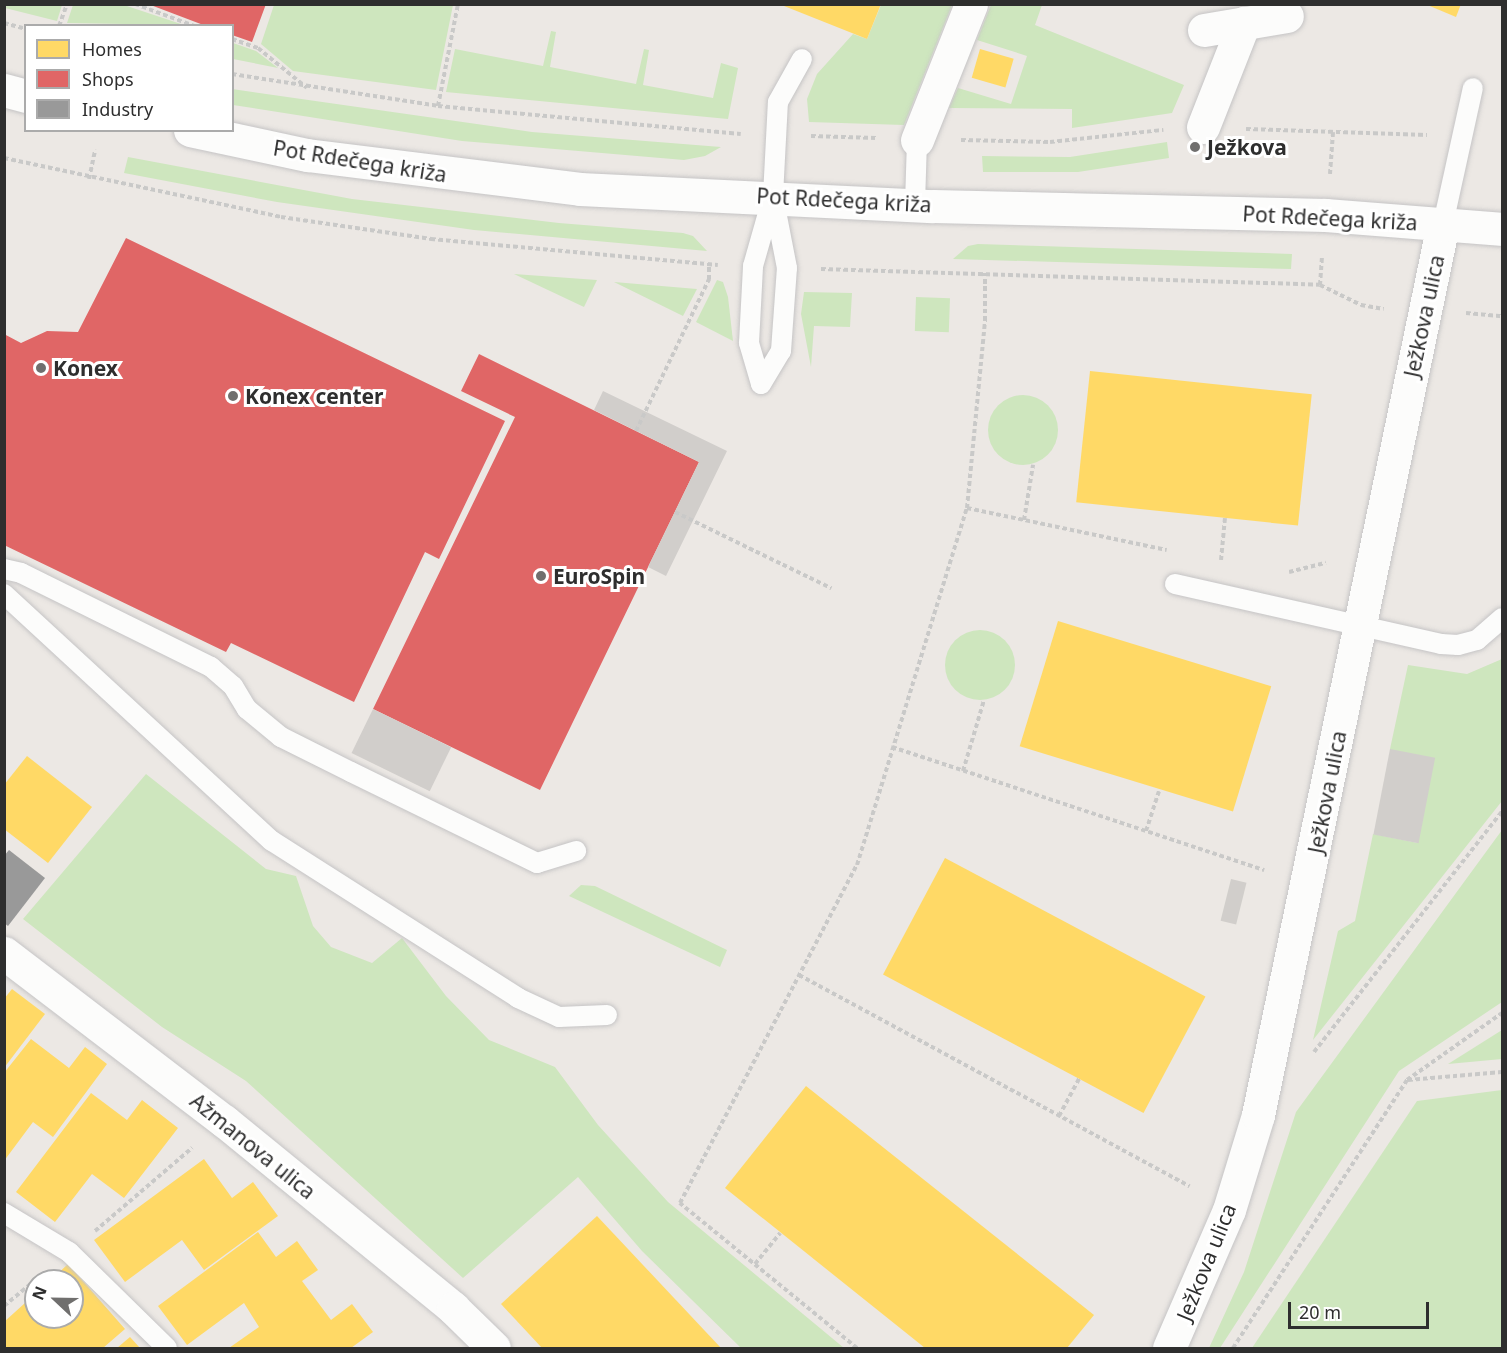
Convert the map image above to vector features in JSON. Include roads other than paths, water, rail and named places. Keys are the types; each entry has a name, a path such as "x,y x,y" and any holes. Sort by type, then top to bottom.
{"street":[{"path":"917,140 970,4"},
{"path":"1203,127 1247,18"},
{"path":"4,90 24,95"},
{"name":"Pot Rdečega križa","path":"199,132 307,155 438,174 580,189 915,204 1326,215 1503,229"},
{"name":"Ježkova ulica","path":"1169,1348 1229,1210 1258,1115 1443,224"},
{"name":"Ažmanova ulica","path":"4,953 224,1120 453,1308 495,1348"}],"lane":[{"path":"772,196 787,268 781,351 761,384 748,343 753,266 772,196 778,102 802,59"},
{"path":"1443,224 1473,88"},
{"path":"915,204 917,140"},
{"path":"4,569 21,573 211,667 233,686 247,709 281,737 394,793 537,863 576,851"},
{"path":"1175,584 1458,645 1477,640 1503,618"},
{"path":"4,594 272,841 518,998 559,1017 608,1015"},
{"path":"4,1214 69,1252 167,1348"}],"place":[{"name":"Ježkova","path":"1195,147"},
{"name":"Konex","path":"41,368"},
{"name":"Konex center","path":"233,396"},
{"name":"EuroSpin","path":"541,576"}]}
